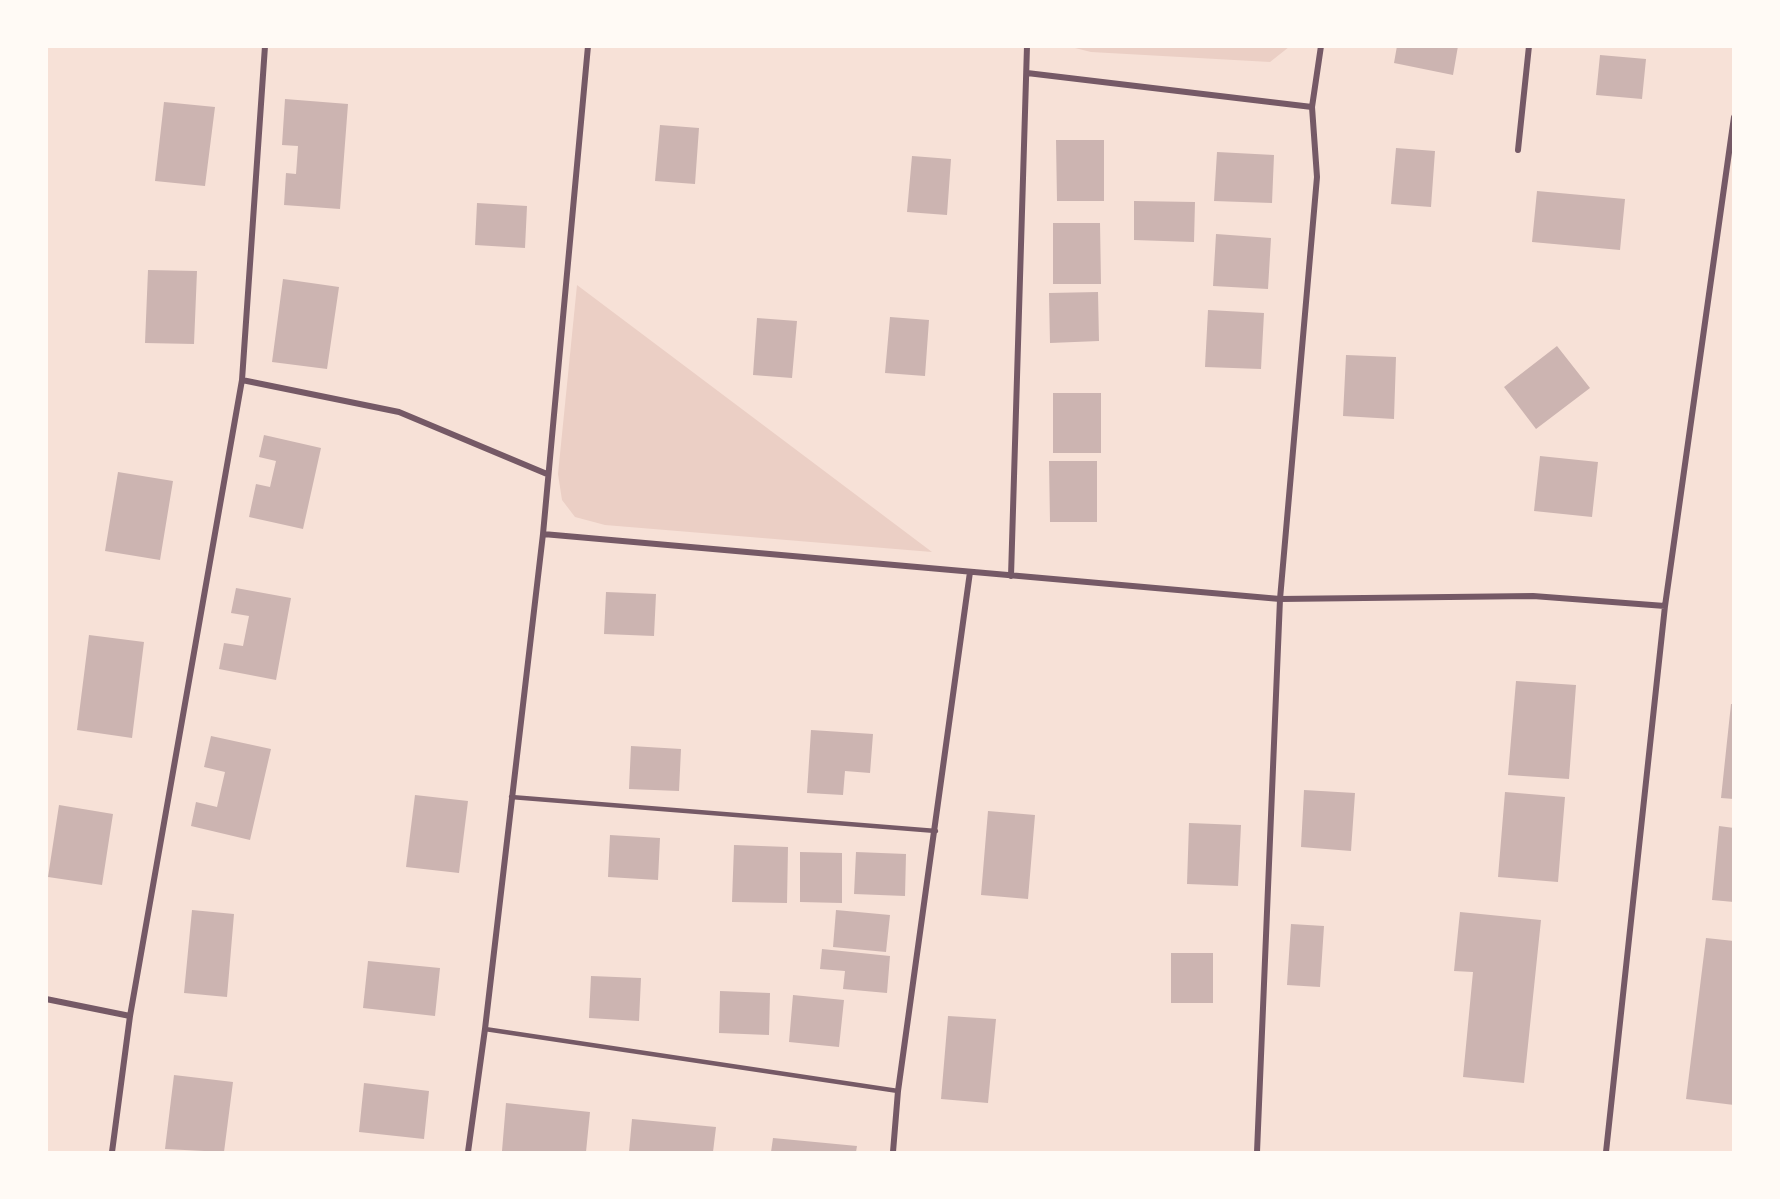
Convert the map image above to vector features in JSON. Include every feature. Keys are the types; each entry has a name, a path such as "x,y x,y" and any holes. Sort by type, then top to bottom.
{"street":[{"path":"112,1152 130,1016 242,380 265,46"},
{"path":"468,1152 485,1029 543,534 588,46"},
{"path":"1011,576 1027,46"},
{"path":"1257,1152 1280,599 1317,177 1312,106 1321,46"},
{"path":"1518,150 1529,46"},
{"path":"1027,73 1312,106"},
{"path":"1606,1152 1665,606 1734,117"},
{"path":"242,380 399,412 547,474"},
{"path":"543,534 1280,599 1533,596 1665,606"},
{"path":"893,1152 898,1091 936,831 970,572"},
{"path":"46,999 130,1016"}],"lane":[{"path":"511,797 936,831"},
{"path":"485,1029 898,1091"}],"shaded area":[{"path":"1071,47 1289,47 1270,62 1091,52"},
{"path":"577,285 932,552 605,525 575,517 562,500 558,474"}],"building":[{"path":"1397,46 1458,46 1453,75 1394,63"},
{"path":"1600,55 1646,59 1642,99 1596,95"},
{"path":"285,99 348,104 340,209 284,205 286,173 296,174 298,146 282,145"},
{"path":"164,102 215,107 205,186 155,181"},
{"path":"660,125 699,128 695,184 655,181"},
{"path":"1056,140 1104,140 1104,201 1057,201"},
{"path":"1396,148 1435,151 1431,207 1391,204"},
{"path":"1217,152 1274,155 1272,203 1214,201"},
{"path":"912,156 951,159 947,215 907,212"},
{"path":"1537,191 1625,199 1620,250 1532,242"},
{"path":"1134,201 1195,202 1194,242 1134,240"},
{"path":"477,203 527,206 525,248 475,245"},
{"path":"1053,223 1100,223 1101,284 1053,284"},
{"path":"1216,234 1271,238 1268,289 1213,286"},
{"path":"148,270 197,271 194,344 145,343"},
{"path":"283,279 339,287 327,369 272,362"},
{"path":"1098,292 1099,341 1050,343 1049,293"},
{"path":"1208,310 1264,313 1261,369 1205,367"},
{"path":"890,317 929,320 925,376 885,373"},
{"path":"757,318 797,321 792,378 753,375"},
{"path":"1557,346 1590,388 1536,429 1504,387"},
{"path":"1346,355 1396,357 1394,419 1343,416"},
{"path":"1053,393 1101,393 1101,453 1053,453"},
{"path":"264,435 321,448 303,529 249,517 256,484 270,487 276,461 259,457"},
{"path":"1540,456 1598,462 1592,517 1534,511"},
{"path":"1049,461 1097,461 1097,522 1050,522"},
{"path":"118,472 173,481 160,560 105,551"},
{"path":"236,588 291,598 276,680 219,669 224,643 243,646 249,616 231,613"},
{"path":"606,592 656,594 654,636 604,634"},
{"path":"89,635 144,642 132,738 77,730"},
{"path":"1516,681 1576,685 1569,779 1508,775"},
{"path":"1731,704 1734,704 1734,799 1721,798"},
{"path":"811,730 873,734 870,773 845,771 843,795 807,793"},
{"path":"211,736 271,749 250,840 191,826 196,802 217,807 225,772 204,767"},
{"path":"631,746 681,749 679,791 629,789"},
{"path":"1304,790 1355,793 1351,851 1301,847"},
{"path":"1505,792 1565,797 1558,882 1498,877"},
{"path":"415,795 468,801 459,873 406,867"},
{"path":"59,805 113,814 102,885 48,877"},
{"path":"988,811 1035,815 1028,899 981,895"},
{"path":"1189,823 1241,825 1238,886 1187,884"},
{"path":"1719,826 1734,828 1734,902 1712,900"},
{"path":"610,835 660,838 658,880 608,877"},
{"path":"734,845 788,847 787,903 732,902"},
{"path":"800,852 842,853 842,903 800,902"},
{"path":"856,852 906,854 905,896 854,894"},
{"path":"192,910 234,914 227,997 184,993"},
{"path":"836,910 890,915 886,952 833,947"},
{"path":"1460,912 1541,920 1524,1083 1463,1077 1473,972 1454,971"},
{"path":"1291,924 1324,926 1320,987 1287,985"},
{"path":"1706,938 1734,941 1734,1105 1686,1099"},
{"path":"822,949 890,956 887,993 843,989 845,971 820,969"},
{"path":"1171,953 1213,953 1213,1003 1171,1003"},
{"path":"368,961 440,968 435,1016 363,1008"},
{"path":"591,976 641,978 639,1021 589,1018"},
{"path":"720,991 770,993 769,1035 719,1033"},
{"path":"793,995 844,1000 839,1047 789,1042"},
{"path":"948,1016 996,1019 988,1103 941,1099"},
{"path":"174,1075 233,1082 224,1152 165,1149"},
{"path":"364,1083 429,1091 424,1139 359,1132"},
{"path":"506,1103 590,1112 586,1152 502,1151"},
{"path":"632,1119 716,1127 713,1152 629,1152"},
{"path":"773,1138 857,1146 856,1152 771,1152"}]}
